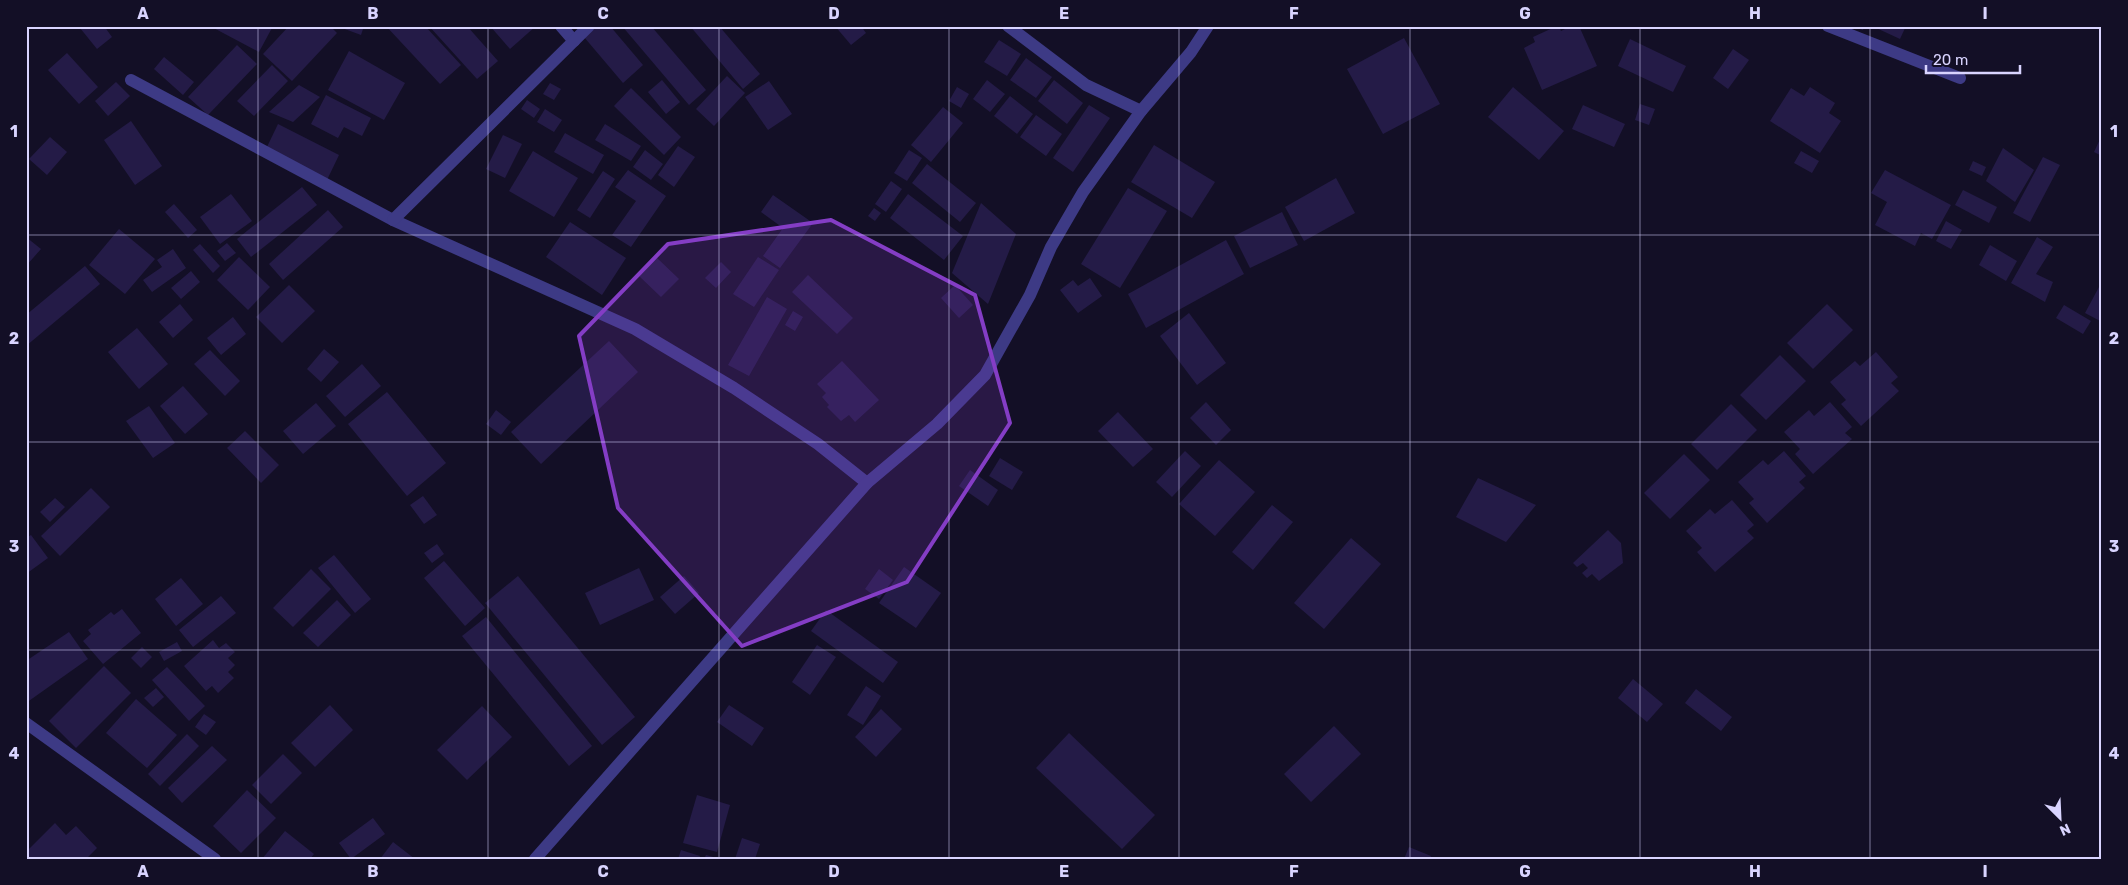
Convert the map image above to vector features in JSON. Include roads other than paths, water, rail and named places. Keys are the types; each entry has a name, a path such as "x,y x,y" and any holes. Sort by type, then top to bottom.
{"street":[{"path":"561,26 574,41"},
{"path":"393,220 589,26"},
{"path":"1008,26 1086,85 1141,111"},
{"path":"535,859 867,483 937,424 985,374 1030,295 1051,247 1083,192 1141,111 1191,52 1208,26"},
{"path":"1828,26 1960,78"},
{"path":"132,80 393,220 635,329 734,388 818,444 867,483"},
{"path":"26,723 215,859"}]}
